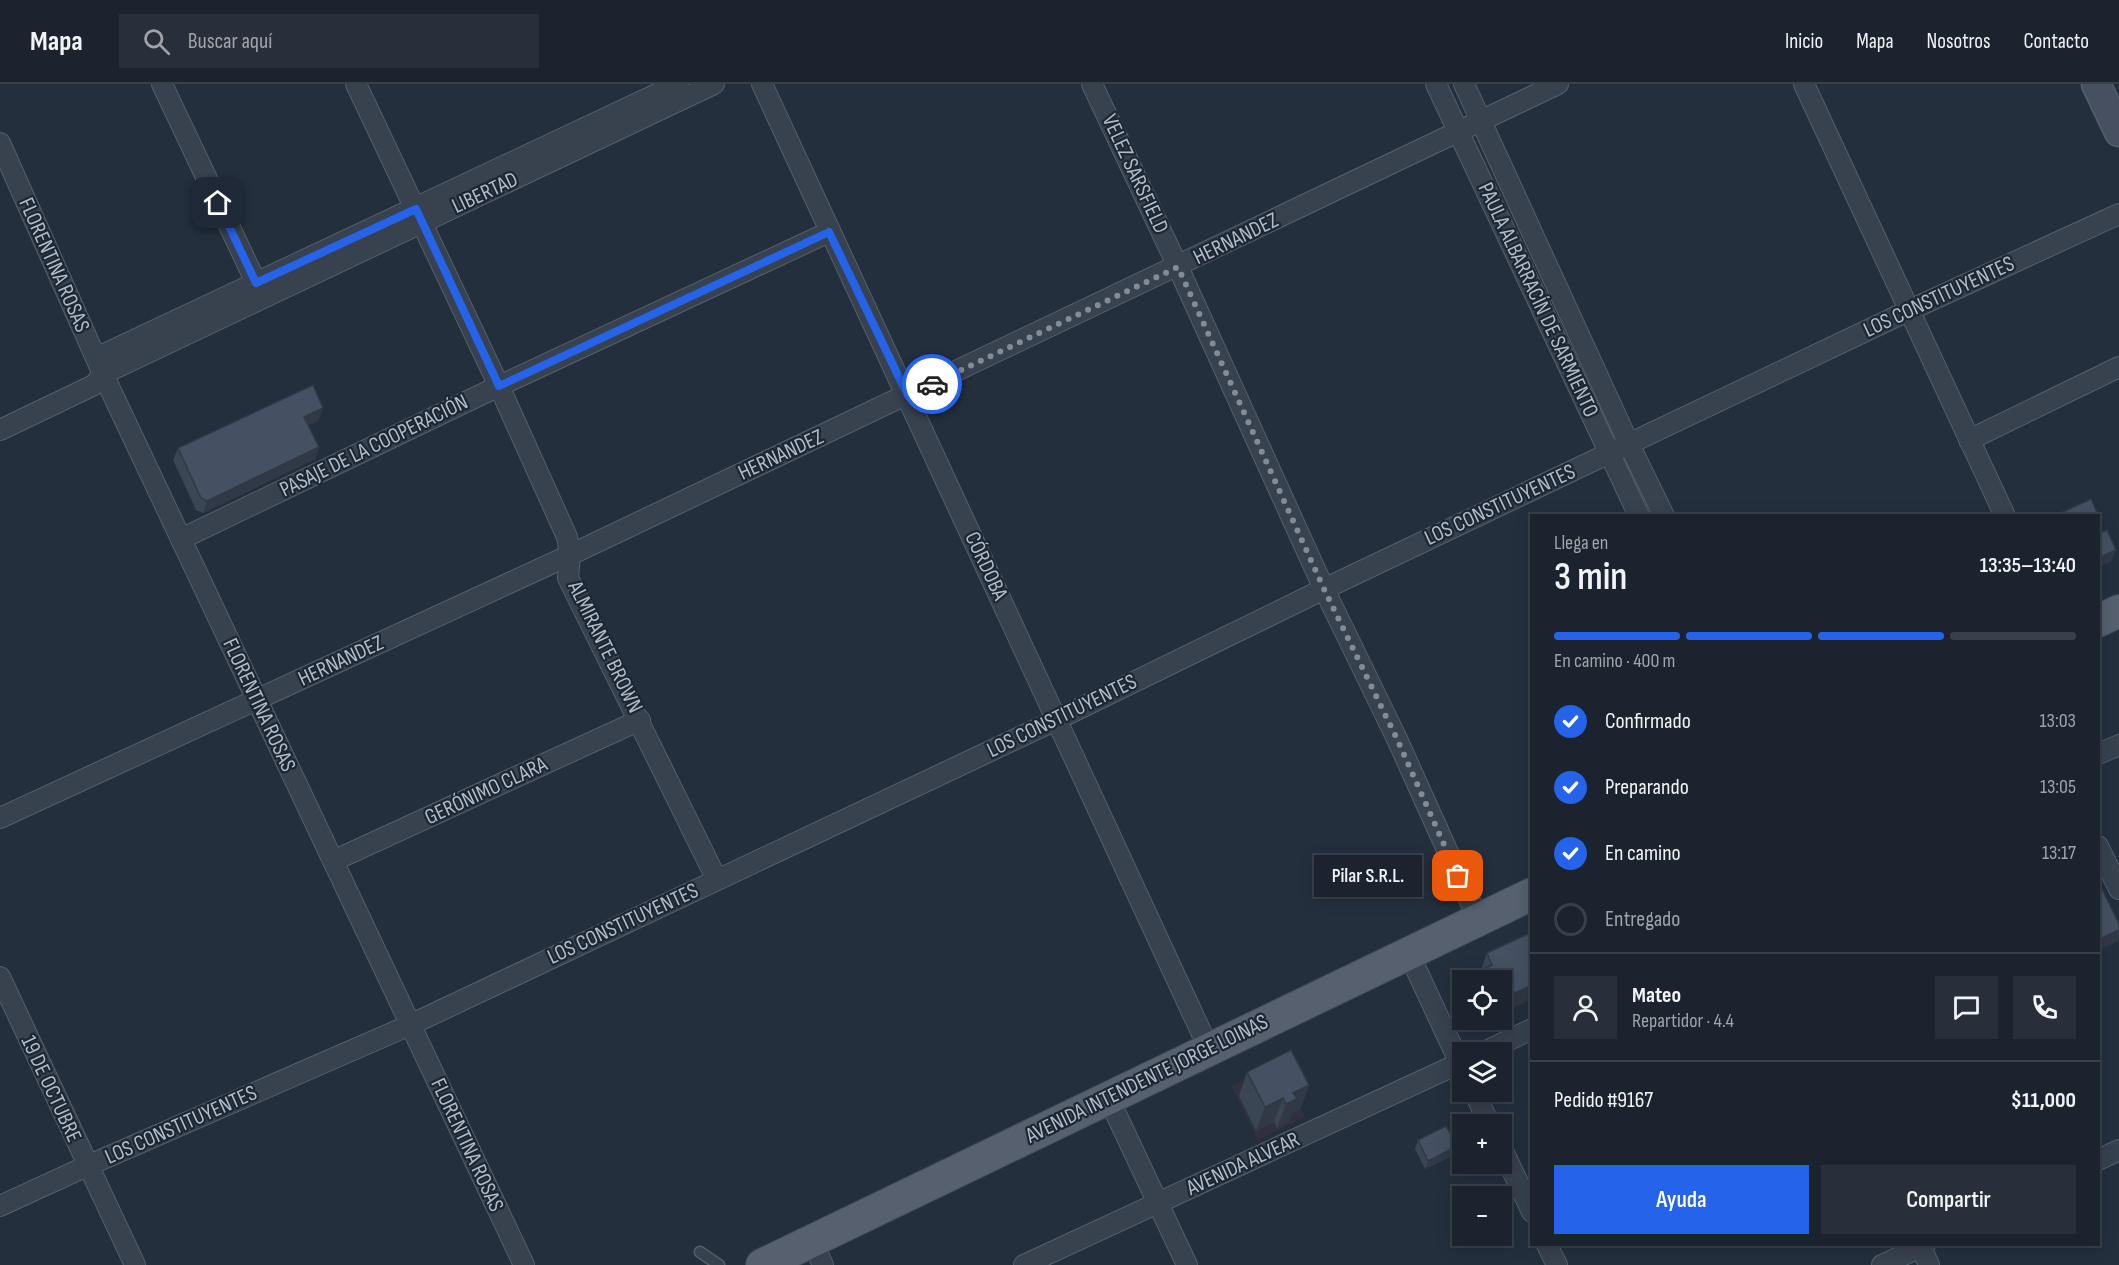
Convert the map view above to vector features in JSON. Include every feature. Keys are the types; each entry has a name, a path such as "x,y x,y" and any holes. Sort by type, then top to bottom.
{"main road":[{"path":"2096,84 2119,132"},
{"path":"2100,620 2119,611"},
{"name":"AVENIDA INTENDENTE JORGE LOINAS","path":"762,1265 817,1253 1108,1097 1530,895"}],"street":[{"path":"162,84 259,290"},
{"name":"ALMIRANTE BROWN","path":"356,84 499,386 567,537 570,555 568,578 717,880"},
{"name":"LIBERTAD","path":"419,216 678,84"},
{"name":"LIBERTAD","path":"0,430 94,385 99,366 419,216 714,84"},
{"name":"VELEZ SARSFIELD","path":"1092,84 1324,589 1397,739 1478,919"},
{"name":"PAULA ALBARRACÍN DE SARMIENTO","path":"1436,84 1638,514"},
{"name":"PAULA ALBARRACÍN DE SARMIENTO","path":"1464,84 1663,514"},
{"name":"HERNANDEZ","path":"0,818 908,396 1558,84"},
{"path":"1804,84 2004,514"},
{"name":"CÓRDOBA","path":"769,86 829,232 908,396 1209,1048"},
{"name":"FLORENTINA ROSAS","path":"0,143 99,366 524,1265"},
{"name":"LOS CONSTITUYENTES","path":"0,1206 410,1025 1056,720 1324,589 1910,310 2119,214"},
{"name":"PASAJE DE LA COOPERACIÓN","path":"181,539 499,386 829,232"},
{"path":"1969,440 2119,367"},
{"name":"GERÓNIMO CLARA","path":"333,861 640,720"},
{"path":"2100,753 2119,745"},
{"path":"2100,850 2119,889"},
{"path":"1409,954 1452,1043"},
{"name":"19 DE OCTUBRE","path":"0,977 8,1014 87,1166 135,1265"},
{"path":"1505,1042 1530,1030"},
{"name":"AVENIDA ALVEAR","path":"1024,1265 1452,1069"},
{"path":"1108,1097 1187,1265"},
{"path":"2100,1159 2119,1150"},
{"path":"1512,1170 1530,1208"},
{"path":"1548,1246 1557,1265"},
{"path":"1882,1265 1922,1246 1929,1265"}],"lane":[{"path":"700,1252 719,1265"}],"shaded area":[{"path":"1277,1063 1305,1117 1258,1140 1231,1086"}],"building":[{"path":"313,385 323,408 304,417 319,447 207,501 201,498 178,448"},
{"path":"2091,499 2098,514 2058,514"},
{"path":"2107,530 2116,550 2100,557 2100,533"},
{"path":"2100,885 2119,924 2119,930 2100,939"},
{"path":"1530,933 1530,986 1512,994 1512,970 1481,970 1492,965 1487,953"},
{"path":"1291,1050 1309,1085 1293,1093 1297,1099 1286,1104 1283,1098 1265,1107 1247,1072"},
{"path":"1446,1126 1452,1137 1452,1149 1428,1161 1418,1140"}],"way so far":[{"path":"932,384 1178,267 1324,589 1397,739 1458,876"}],"place":[{"name":"Pilar S.R.L.","path":"1458,876"}],"route":[{"path":"218,203 256,283 416,209 499,386 829,232 908,396 932,384"}]}
